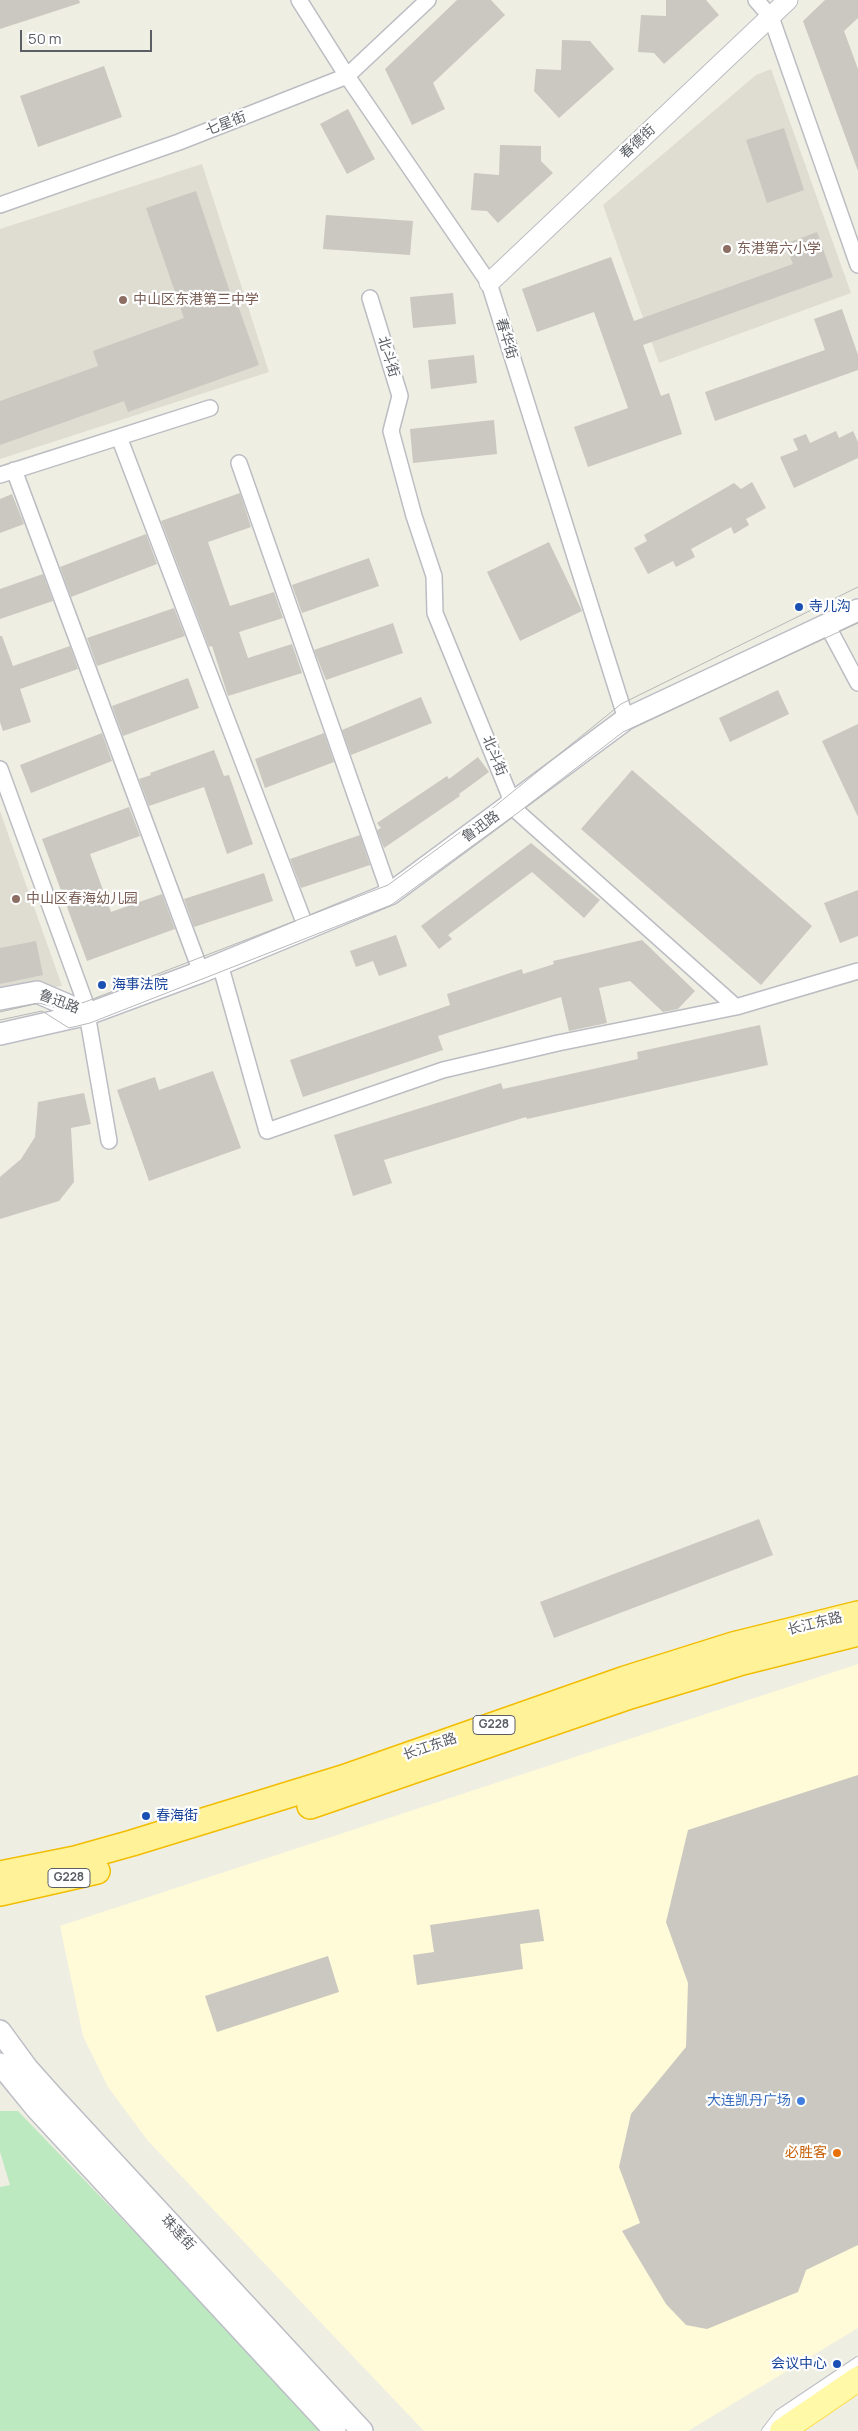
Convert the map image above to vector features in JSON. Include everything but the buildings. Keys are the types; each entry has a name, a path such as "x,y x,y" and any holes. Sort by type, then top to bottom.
{"highway":[{"name":"长江东路","path":"0,1874 75,1859 141,1840 343,1778 625,1679 732,1645 858,1614"},
{"name":"长江东路","path":"0,1893 80,1876 137,1859 348,1794 630,1696 739,1663 858,1633"}],"main road":[{"name":"鲁迅路","path":"0,1034 88,1014 307,930 390,894 626,719 858,610"},
{"name":"鲁迅路","path":"0,999 37,992 88,1014"},
{"name":"珠莲街","path":"0,2031 27,2068 52,2096 362,2431"},
{"name":"珠莲街","path":"0,2064 36,2108 335,2431"},
{"path":"782,2431 858,2379"}],"street":[{"name":"春华街","path":"300,0 347,76 488,283 626,719"},
{"name":"七星街","path":"0,205 179,142 347,76 428,0"},
{"path":"756,0 771,17 858,264"},
{"name":"春德街","path":"488,283 788,0"},
{"name":"北斗街","path":"370,298 400,396 391,431 414,516 434,576 435,613 509,794 510,805"},
{"path":"210,408 7,473 211,968 267,1131 443,1070 558,1043 736,1006 858,971"},
{"path":"119,437 307,930"},
{"path":"239,463 390,894"},
{"path":"827,625 858,683"},
{"path":"0,769 88,1014 109,1141"},
{"path":"510,805 736,1006"}],"lane":[{"path":"766,2431 779,2414 858,2361"}],"shaded area":[{"name":"东港第六小学","path":"771,69 851,293 659,363 603,205 756,75"},
{"name":"中山区东港第三中学","path":"202,164 269,372 0,459 0,229"},
{"name":"中山区春海幼儿园","path":"0,811 62,986 0,995"},
{"name":"大连凯丹广场","path":"858,1664 858,2328 688,2431 424,2431 148,2141 108,2087 83,2036 60,1926"}],"green space":[{"path":"0,2111 18,2111 326,2431 0,2431 0,2187 10,2185 0,2152"}],"tram line":[{"path":"0,1012 39,1003 61,1009 85,1002 388,885 489,811 621,704 858,587"},
{"path":"0,1020 42,1011 69,1028 90,1023 391,905 519,812 623,732 858,623"}],"place":[{"name":"东港第六小学","path":"727,249"},
{"name":"中山区东港第三中学","path":"123,300"},
{"name":"寺儿沟","path":"799,607"},
{"name":"中山区春海幼儿园","path":"16,899"},
{"name":"海事法院","path":"102,985"},
{"name":"春海街","path":"146,1816"},
{"name":"大连凯丹广场","path":"801,2101"},
{"name":"必胜客","path":"837,2153"},
{"name":"会议中心","path":"837,2364"}]}
